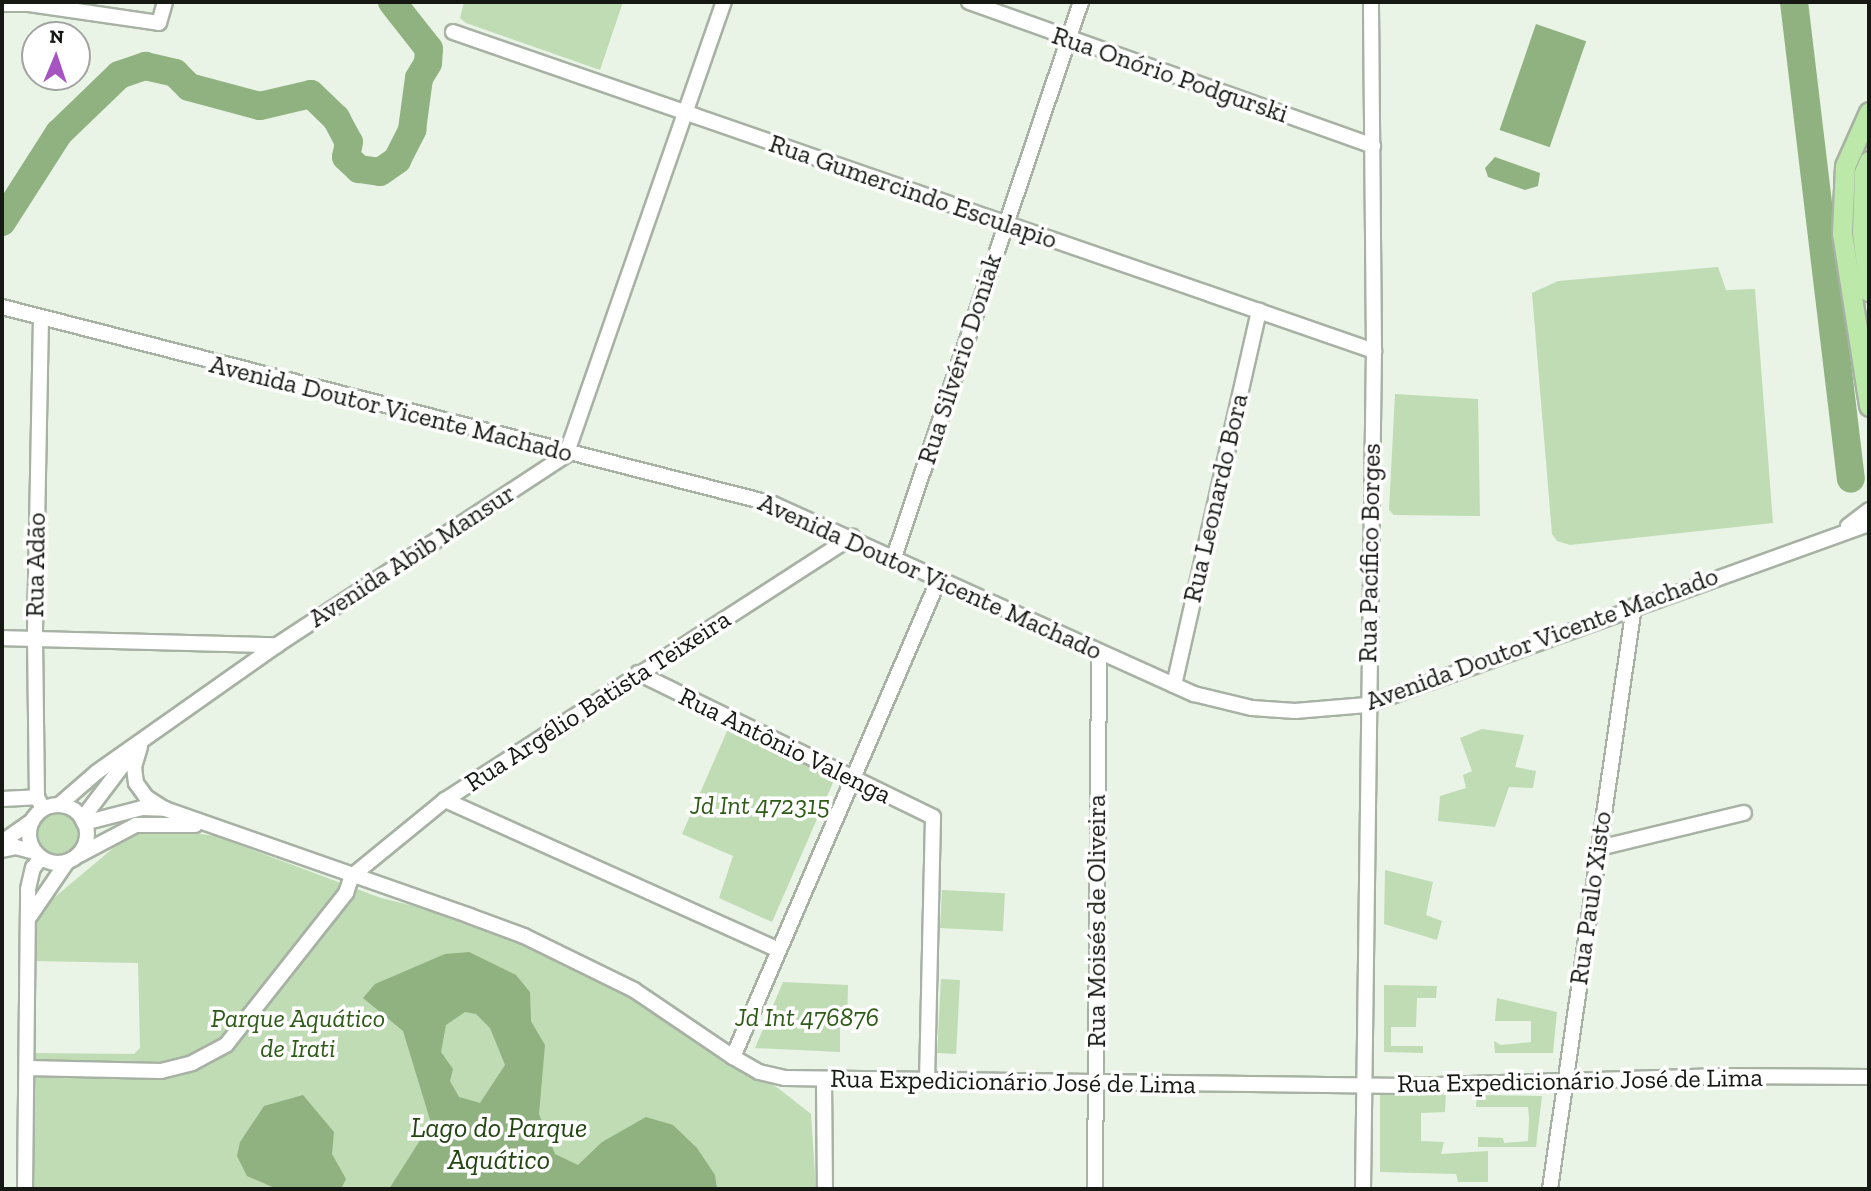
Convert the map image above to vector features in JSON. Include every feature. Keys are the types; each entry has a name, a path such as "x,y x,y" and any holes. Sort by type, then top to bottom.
{"main road":[{"path":"1869,112 1845,166 1842,233 1869,406"},
{"path":"1869,161 1864,173 1862,232 1869,292"}],"street":[{"path":"2,4 29,3 159,23 165,2"},
{"path":"566,455 724,2"},
{"name":"Rua Onório Podgurski","path":"969,2 1069,40 1373,146"},
{"name":"Rua Silvério Doniak","path":"894,557 1081,2"},
{"name":"Rua Pacífico Borges","path":"1363,1189 1367,705 1374,351 1371,2"},
{"name":"Rua Gumercindo Esculapio","path":"453,32 1374,351"},
{"name":"Avenida Doutor Vicente Machado","path":"2,307 566,455 713,486 773,504 852,537 1174,685 1252,708 1295,711 1367,705 1633,606 1842,531 1869,524"},
{"name":"Rua Leonardo Bora","path":"1174,685 1259,311"},
{"name":"Rua Adão","path":"40,803 34,637 41,318"},
{"name":"Avenida Abib Mansur","path":"59,805 97,772 142,743 277,645 566,455"},
{"name":"Avenida Doutor Vicente Machado","path":"1842,531 1869,510"},
{"name":"Rua Argélio Batista Teixeira","path":"352,876 445,800 852,537"},
{"path":"733,1057 778,950 855,781 939,579"},
{"name":"Rua Paulo Xisto","path":"1550,1189 1633,606"},
{"path":"2,638 277,645"},
{"name":"Rua Moisés de Oliveira","path":"1095,1189 1099,652"},
{"name":"Rua Antônio Valenga","path":"638,673 933,817 927,1081"},
{"path":"142,743 134,767 136,783 146,797 165,809"},
{"name":"Avenida Abib Mansur","path":"83,821 142,743"},
{"path":"2,799 59,805 83,821 85,845 71,859 30,916"},
{"path":"445,800 778,950"},
{"path":"25,1189 30,916 28,889 38,855 29,837 40,803"},
{"name":"Rua Expedicionário José de Lima","path":"83,821 142,808 165,809 524,936 634,990 759,1072 824,1080 1096,1084 1364,1085 1869,1077"},
{"path":"1599,848 1744,813"},
{"path":"2,842 32,821"},
{"name":"Rua Expedicionário José de Lima","path":"71,859 136,825 214,826"},
{"path":"2,850 16,847 38,855 71,859"},
{"path":"27,1068 161,1071 191,1063 226,1045 346,893 352,876"},
{"path":"824,1080 825,1189"}],"green space":[{"path":"464,2 623,2 600,70 466,23 460,18"},
{"path":"1718,267 1726,290 1755,289 1773,523 1570,545 1557,541 1552,534 1532,293 1558,281"},
{"path":"1395,394 1478,399 1480,516 1394,515 1389,510"},
{"name":"Jd Int 472315","path":"728,729 835,778 772,922 719,898 733,856 682,834"},
{"path":"1482,729 1524,735 1515,767 1536,771 1533,788 1509,787 1495,827 1438,821 1440,796 1466,788 1463,775 1472,771 1460,738"},
{"path":"57,813 74,820 81,837 74,854 57,861 40,854 33,837 40,820"},
{"name":"Parque Aquático de Irati","path":"168,829 215,836 381,898 459,917 520,941 626,995 778,1088 811,1114 816,1189 27,1189 29,1053 134,1054 140,1048 138,963 31,961 31,917 124,839 140,831"},
{"path":"1385,870 1433,882 1426,915 1442,921 1437,940 1384,924"},
{"path":"942,890 1005,893 1003,931 940,928"},
{"path":"941,979 960,980 956,1054 937,1053"},
{"name":"Jd Int 476876","path":"783,982 848,985 847,1028 840,1028 840,1052 755,1048"},
{"path":"1384,985 1437,986 1436,998 1417,998 1416,1027 1391,1027 1391,1046 1423,1046 1423,1053 1384,1052"},
{"path":"1497,998 1557,1012 1553,1053 1495,1053 1494,1041 1501,1045 1531,1042 1531,1021 1495,1021"},
{"path":"1380,1092 1446,1093 1445,1112 1421,1113 1421,1141 1444,1142 1441,1154 1488,1151 1488,1182 1458,1182 1456,1174 1380,1172"},
{"path":"1477,1095 1542,1096 1536,1147 1478,1147 1478,1137 1503,1138 1504,1143 1528,1141 1529,1118 1528,1107 1476,1107"}],"water":[{"path":"1536,24 1586,41 1550,147 1500,130"},
{"path":"1495,157 1540,173 1538,186 1525,190 1488,177 1485,168"},
{"name":"Lago do Parque Aquático","path":"469,952 516,975 530,992 531,1021 545,1045 539,1114 555,1154 578,1165 602,1142 646,1117 673,1125 697,1148 715,1175 717,1189 389,1189 431,1123 403,1031 363,998 375,984 445,954","holes":["465,1012 476,1014 490,1028 505,1065 480,1103 459,1097 450,1081 453,1069 441,1052 446,1025"]},
{"name":"Lago do Parque Aquático","path":"303,1095 334,1132 332,1154 346,1179 341,1189 277,1189 247,1176 237,1156 240,1142 264,1106"}],"waterway":[{"path":"2,222 59,133 119,75 145,66 175,73 189,87 260,106 311,94 336,118 349,142 346,157 359,169 380,172 397,160 412,130 419,78 428,63 429,49 392,2"},
{"path":"1794,2 1851,479"}]}
